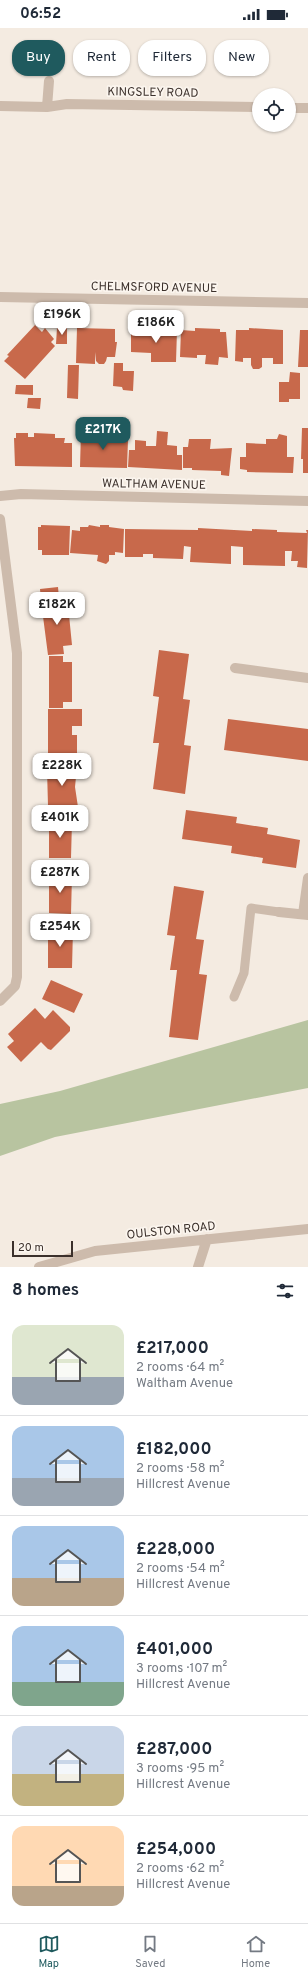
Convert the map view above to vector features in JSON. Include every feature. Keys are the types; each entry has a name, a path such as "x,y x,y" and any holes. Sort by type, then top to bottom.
{"street":[{"path":"47,107 49,81"},
{"name":"KINGSLEY ROAD","path":"0,106 47,107 67,104 252,107"},
{"path":"296,108 308,108"},
{"name":"CHELMSFORD AVENUE","path":"0,297 308,303"},
{"name":"WALTHAM AVENUE","path":"0,496 21,494 308,501"},
{"path":"0,519 17,653 18,916 17,977 15,986 0,1001"},
{"path":"235,668 308,678"},
{"path":"279,912 305,915 308,878"},
{"name":"OULSTON ROAD","path":"39,1267 95,1251 308,1229"},
{"path":"198,1267 207,1239"}],"lane":[{"path":"234,997 244,973 251,908 279,912"}],"green space":[{"path":"308,1020 308,1088 55,1137 0,1156 0,1104 60,1091"}],"building":[{"path":"35,325 42,332 45,328 54,339 51,342 55,346 25,379 4,361 9,356 7,355"},
{"path":"57,328 67,328 67,344 56,344"},
{"path":"77,328 115,329 115,342 117,342 115,357 107,357 104,364 99,364 96,361 95,352 95,364 76,363"},
{"path":"195,328 220,329 220,332 226,332 228,358 219,357 218,365 205,364 206,355 197,355 197,358 180,357 181,330 195,331"},
{"path":"249,328 283,330 283,364 273,364 273,358 262,358 262,367 259,369 253,369 251,365 251,358 243,358 243,362 235,361 236,330 249,330"},
{"path":"131,329 177,330 176,362 151,362 151,353 131,352"},
{"path":"300,330 308,330 308,367 298,367"},
{"path":"114,363 123,363 123,371 134,371 133,391 123,390 122,387 113,386"},
{"path":"68,365 79,365 78,399 67,398"},
{"path":"290,372 300,373 300,399 289,399 289,402 279,402 279,382 289,382"},
{"path":"16,385 33,385 33,395 15,394"},
{"path":"28,398 41,398 40,409 27,408"},
{"path":"84,428 93,431 92,435 110,436 110,439 128,440 127,468 80,467 81,431"},
{"path":"302,428 308,428 308,473 303,473 303,459 301,459"},
{"path":"157,431 168,432 167,445 177,446 177,455 182,455 182,470 128,467 129,450 135,450 135,440 146,441 146,446 156,446"},
{"path":"16,433 28,433 28,437 34,437 34,433 55,434 55,438 65,438 64,443 72,443 72,467 15,466 14,438 16,438"},
{"path":"279,434 287,436 287,457 294,457 293,473 247,472 247,470 240,469 240,457 246,457 246,443 266,444 266,439 277,439"},
{"path":"189,439 211,439 210,449 232,448 229,476 221,475 221,471 192,470 192,468 183,468 183,447 188,447"},
{"path":"41,525 70,526 69,555 42,555 42,550 38,550 38,527 41,527"},
{"path":"89,525 100,527 100,525 109,525 109,527 124,529 123,553 115,552 115,555 109,555 109,561 106,564 97,561 98,555 70,553 72,530 80,531 80,527 88,527"},
{"path":"198,528 252,531 252,529 277,530 277,532 307,533 306,530 308,530 307,568 297,567 298,561 291,561 292,551 285,551 285,566 243,565 243,547 231,546 231,564 190,562 191,547 184,546 183,559 153,558 153,554 143,554 143,557 125,557 125,529 198,530"},
{"path":"58,587 59,598 41,600 40,589"},
{"path":"58,599 59,606 73,604 74,615 69,615 72,645 63,646 64,654 48,655 41,601"},
{"path":"159,650 189,654 183,699 190,700 184,745 191,746 185,794 153,789 159,743 153,743 159,697 153,696"},
{"path":"49,656 63,656 63,662 72,662 72,702 63,702 63,708 49,708"},
{"path":"48,709 82,709 82,726 72,726 72,735 77,735 77,755 74,755 74,761 48,762"},
{"path":"228,719 308,729 308,761 224,750"},
{"path":"62,767 77,767 75,787 78,807 48,806 47,769 62,769"},
{"path":"186,810 237,817 236,823 268,828 267,834 300,840 296,868 262,863 263,858 231,853 232,846 182,839"},
{"path":"49,821 72,821 71,858 49,858"},
{"path":"49,875 72,875 71,914 49,913"},
{"path":"174,886 204,891 196,939 204,940 199,974 207,975 198,1040 169,1037 177,970 170,970 175,936 167,935"},
{"path":"48,929 73,929 72,968 48,968"},
{"path":"51,980 83,994 74,1013 42,999"},
{"path":"35,1008 45,1019 53,1010 70,1027 70,1031 51,1050 41,1042 21,1062 7,1047 14,1041 8,1034"}]}
